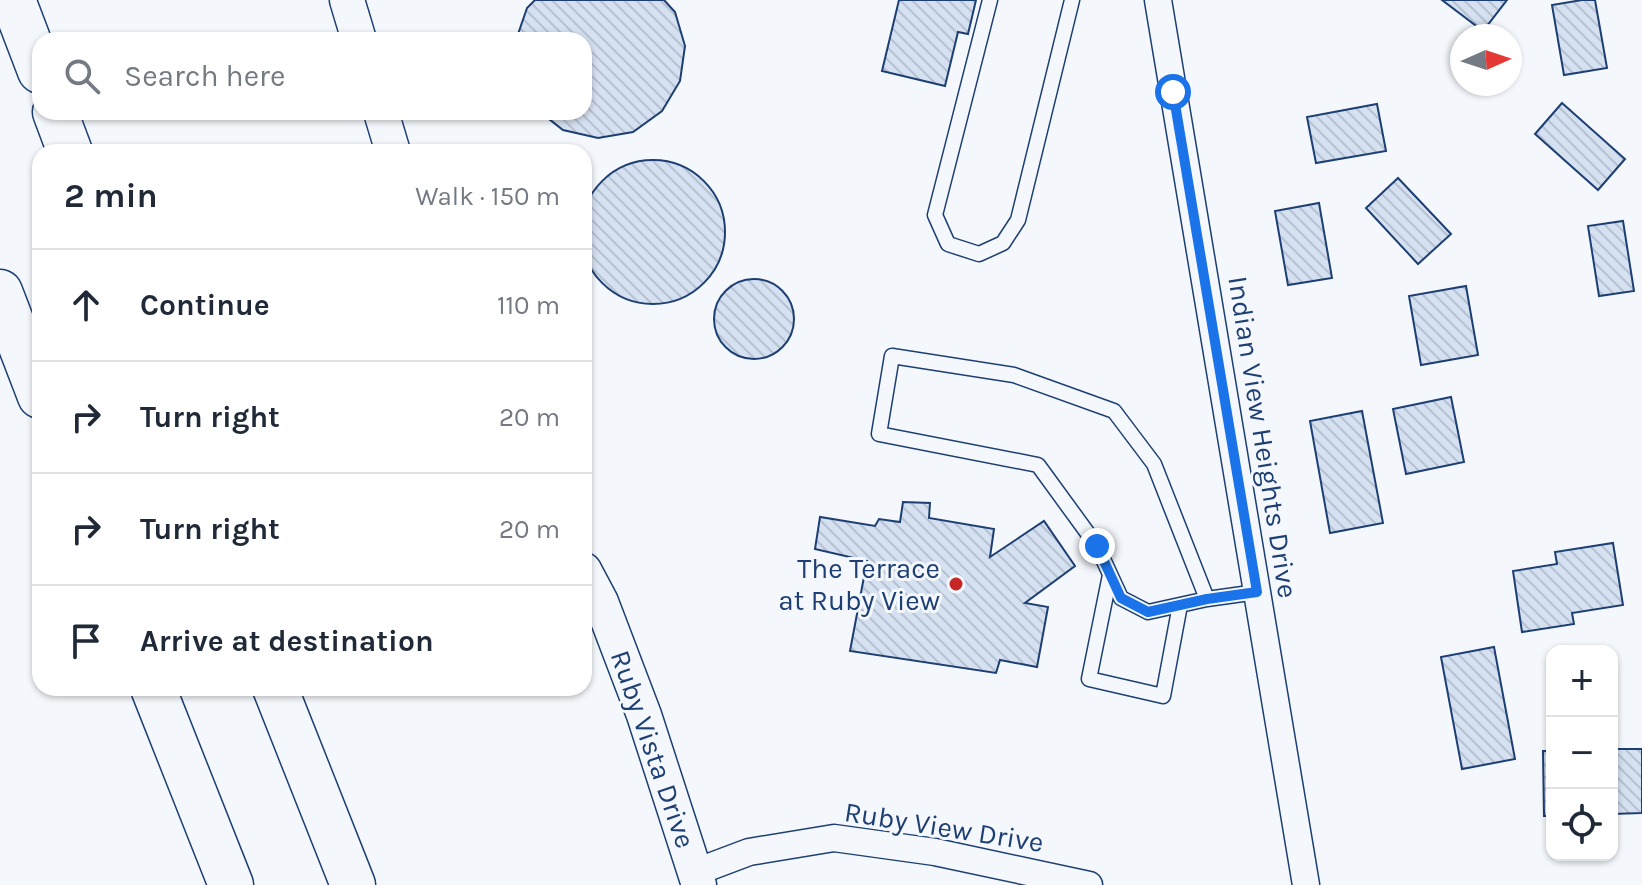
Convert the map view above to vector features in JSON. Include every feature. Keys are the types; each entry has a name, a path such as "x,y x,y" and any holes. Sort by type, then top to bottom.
{"highway":[{"path":"13,0 32,50"},
{"path":"58,120 67,144"},
{"path":"0,292 32,375"},
{"path":"156,696 231,885"},
{"path":"278,696 353,885"}],"street":[{"path":"347,0 357,32"},
{"name":"Indian View Heights Drive","path":"1158,0 1306,885"},
{"path":"383,120 391,144"},
{"name":"Ruby Vista Drive","path":"592,585 639,701 697,878"},
{"name":"Ruby View Drive","path":"697,878 749,852 834,838 935,852 1089,885"}],"lane":[{"path":"990,0 935,215 948,244 979,254 1003,243 1018,220 1072,0"},
{"path":"1207,599 1154,464 1114,411 1014,375 892,356 879,434 1038,465 1097,546 1121,598 1148,612 1257,592"},
{"path":"1110,575 1089,679 1163,696 1180,605"}],"building":[{"path":"535,0 664,0 675,12 685,46 680,81 662,111 633,132 598,138 563,130 550,120 592,120 592,32 519,32 527,8"},
{"path":"899,0 976,0 968,34 958,32 945,86 882,71"},
{"path":"1442,0 1507,0 1488,24 1474,24"},
{"path":"1595,0 1607,68 1564,75 1552,5"},
{"path":"1562,103 1625,159 1598,190 1535,134"},
{"path":"1377,104 1386,151 1316,163 1307,117"},
{"path":"653,160 680,166 704,181 723,218 725,232 719,259 704,283 680,298 653,304 626,298 602,283 592,268 592,196 602,181 626,166"},
{"path":"1398,178 1451,234 1418,264 1366,208"},
{"path":"1319,203 1332,278 1288,285 1275,211"},
{"path":"1623,221 1634,291 1599,296 1588,226"},
{"path":"754,279 769,282 782,291 791,304 794,319 791,334 782,347 769,356 754,359 739,356 726,347 717,334 714,319 717,304 726,291 739,282"},
{"path":"1466,286 1478,355 1421,365 1409,296"},
{"path":"1451,397 1464,462 1406,474 1393,409"},
{"path":"1362,411 1383,523 1330,533 1310,421"},
{"name":"The Terrace at Ruby View","path":"903,502 930,503 929,518 994,529 990,557 1044,521 1075,566 1025,603 1048,607 1037,667 1000,660 996,673 850,651 867,561 815,549 820,517 875,526 879,519 900,522"},
{"path":"1613,543 1623,605 1572,613 1574,624 1522,632 1513,571 1557,564 1555,552"},
{"path":"1494,647 1515,759 1462,769 1441,657"},
{"path":"1618,749 1642,749 1642,813 1618,814"},
{"path":"1543,751 1546,751 1546,816"}],"place":[{"name":"The Terrace at Ruby View","path":"956,584"}],"route":[{"path":"1097,546 1121,598 1148,612 1257,592 1173,92"}]}
